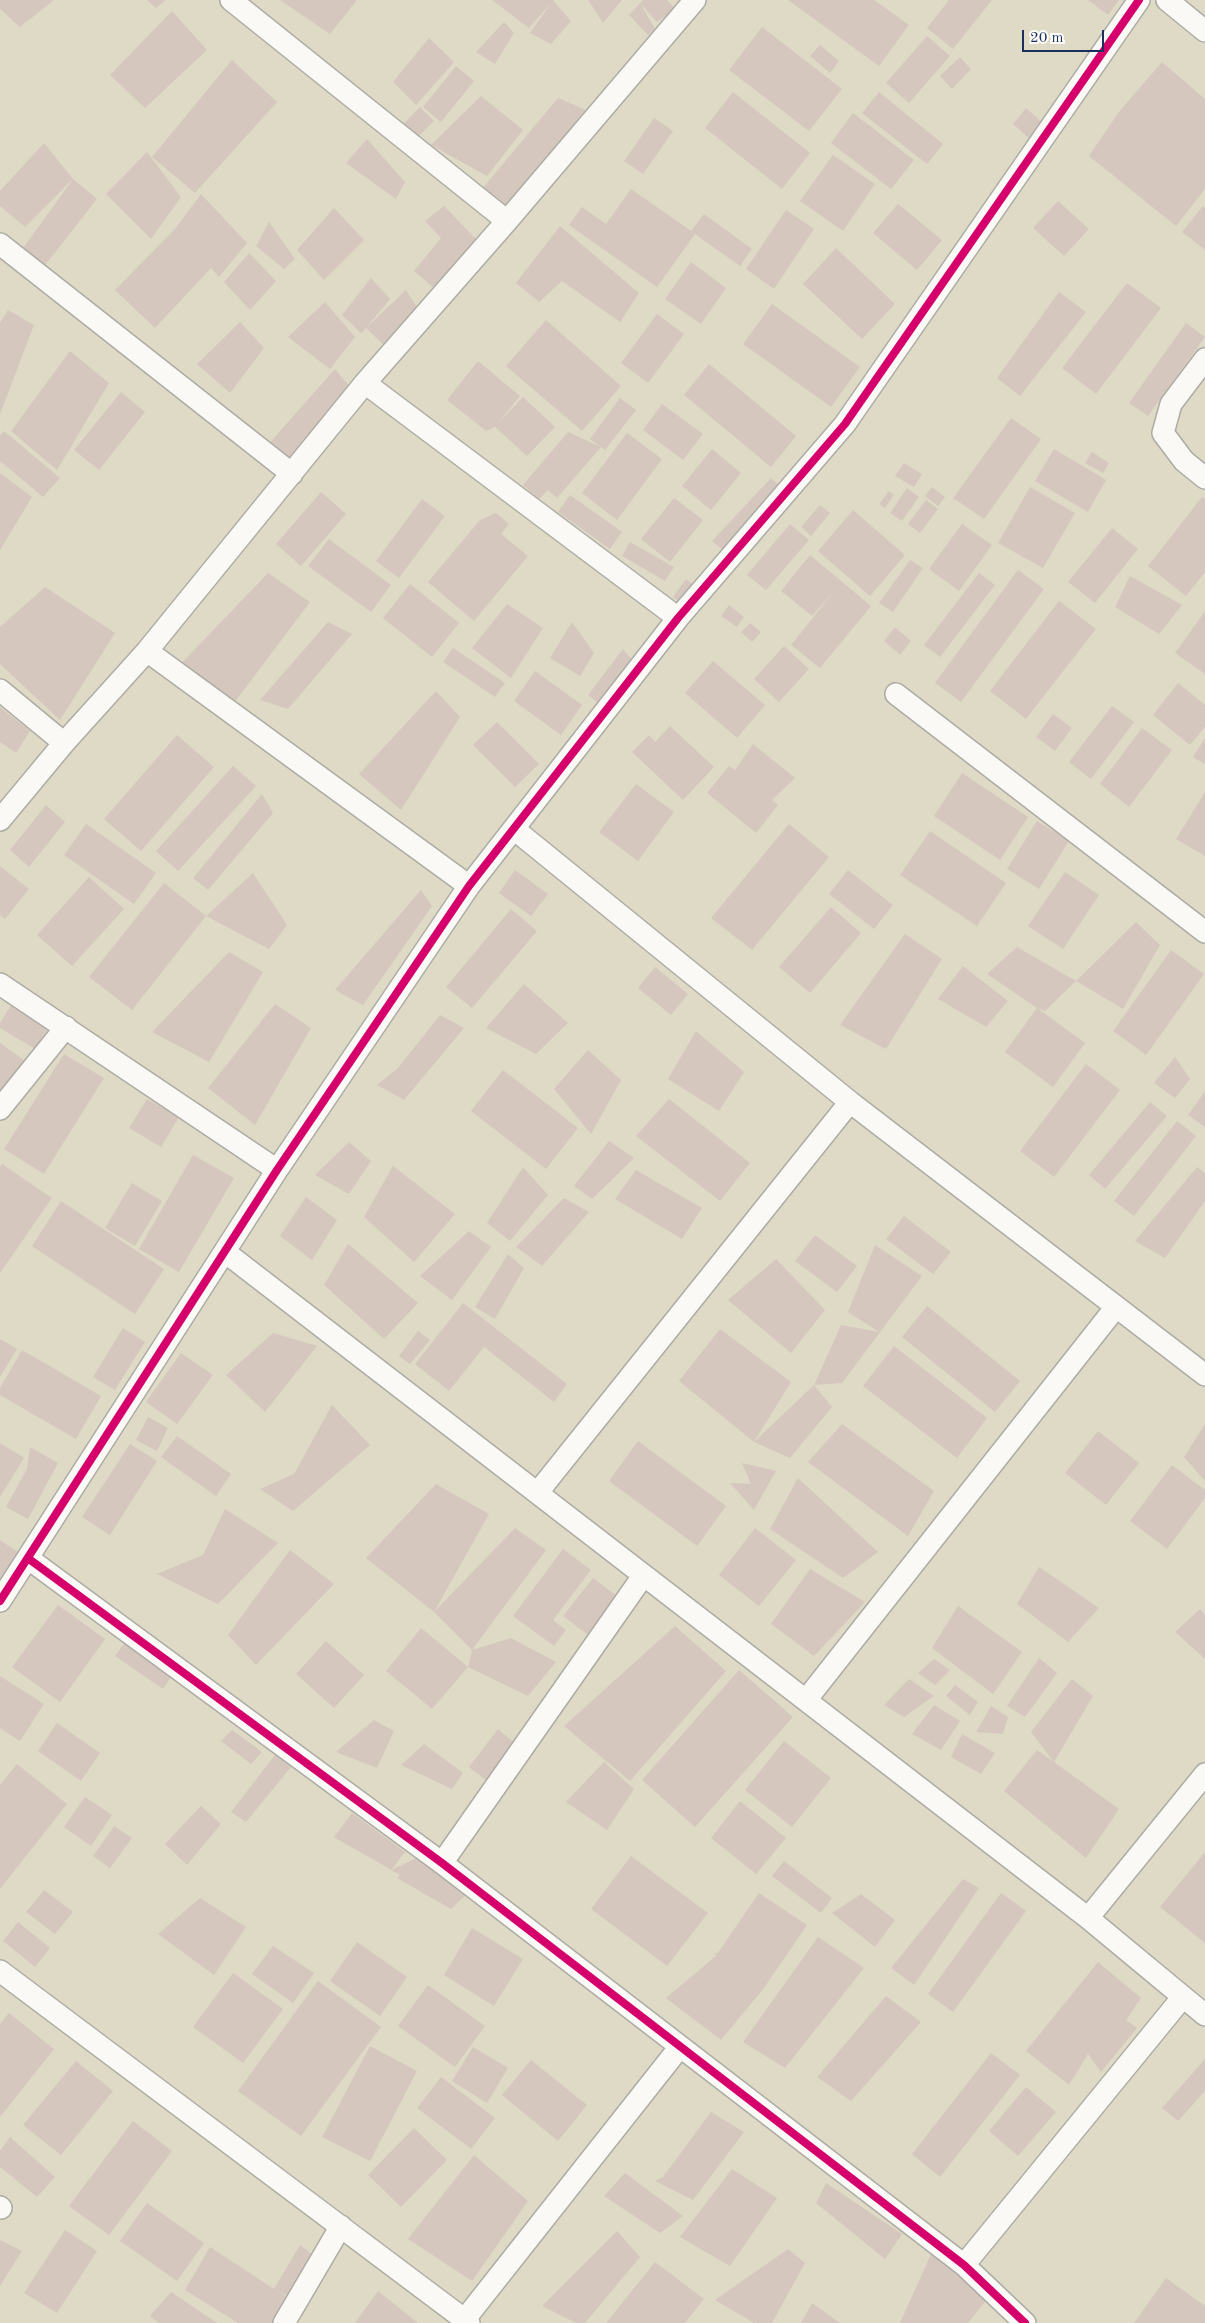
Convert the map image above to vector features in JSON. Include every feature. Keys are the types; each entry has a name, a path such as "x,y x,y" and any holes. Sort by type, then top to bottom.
{"street":[{"path":"231,0 507,221"},
{"path":"0,820 64,743 147,651 365,383 507,221 695,0"},
{"path":"0,1601 29,1559 277,1170 468,886 678,618 845,424 1139,0"},
{"path":"1167,0 1205,31"},
{"path":"0,244 292,474"},
{"path":"1205,360 1171,404 1164,433 1184,462 1205,478"},
{"path":"365,383 678,618"},
{"path":"147,651 468,886"},
{"path":"0,690 64,743"},
{"path":"896,694 1205,932"},
{"path":"514,829 850,1102 1205,1376"},
{"path":"0,984 277,1170"},
{"path":"0,1109 66,1027"},
{"path":"538,1492 850,1102"},
{"path":"226,1252 1088,1918 1182,1998 1205,2015"},
{"path":"806,1700 1116,1307"},
{"path":"29,1559 442,1863 964,2265 1024,2323"},
{"path":"442,1863 643,1576"},
{"path":"1088,1918 1205,1774"},
{"path":"0,1971 467,2321 680,2048"},
{"path":"964,2265 1182,1998"},
{"path":"284,2323 341,2226"}],"building":[{"path":"0,0 54,0 20,27 0,9"},
{"path":"147,0 166,0 156,8"},
{"path":"280,0 357,0 330,34"},
{"path":"492,0 553,0 571,21 551,44 530,33 551,3 529,28"},
{"path":"588,0 622,0 603,23"},
{"path":"643,0 667,0 675,9 657,22 640,3"},
{"path":"788,0 874,0 909,25 879,66"},
{"path":"949,0 992,0 953,49 927,28"},
{"path":"1088,0 1119,0 1108,15"},
{"path":"640,3 655,29 648,35 629,15"},
{"path":"172,11 207,50 145,108 110,75"},
{"path":"504,22 514,33 495,64 476,52"},
{"path":"762,27 842,89 809,131 729,70"},
{"path":"927,36 950,56 909,103 886,83"},
{"path":"429,38 454,62 416,105 393,82"},
{"path":"820,45 839,61 830,73 810,56"},
{"path":"960,57 971,69 952,89 940,76"},
{"path":"232,60 277,102 195,193 152,157"},
{"path":"1162,62 1205,99 1205,189 1176,226 1089,156 1118,113"},
{"path":"456,66 474,81 441,122 423,107"},
{"path":"733,92 810,153 782,189 705,128"},
{"path":"879,92 943,144 927,164 862,113"},
{"path":"481,96 523,130 487,176 431,145"},
{"path":"558,98 586,110 508,206 482,189"},
{"path":"420,107 434,121 415,140 401,126"},
{"path":"1026,108 1043,123 1030,139 1013,124"},
{"path":"853,113 914,160 891,189 831,143"},
{"path":"654,118 673,131 643,174 624,161"},
{"path":"367,139 405,182 396,199 346,163"},
{"path":"44,143 73,179 25,227 0,206 0,191"},
{"path":"147,152 181,197 151,239 106,194"},
{"path":"833,155 875,184 843,231 800,201"},
{"path":"73,179 97,199 42,269 21,251"},
{"path":"631,189 691,231 704,214 752,249 740,266 695,234 657,287 569,225 582,207 606,224"},
{"path":"201,194 247,243 219,277 211,268 155,328 115,290 175,229"},
{"path":"1058,201 1089,229 1064,256 1033,228"},
{"path":"898,204 942,240 917,270 873,233"},
{"path":"444,206 478,241 435,289 414,271 441,238 425,221"},
{"path":"1203,206 1205,208 1205,250 1182,232"},
{"path":"334,208 364,240 324,280 297,250"},
{"path":"786,210 814,229 774,289 746,269"},
{"path":"269,222 295,259 284,269 256,246"},
{"path":"560,226 639,293 620,322 562,281 539,302 516,283"},
{"path":"836,248 895,304 862,339 803,284"},
{"path":"249,253 276,281 250,310 224,282"},
{"path":"691,262 726,288 701,324 665,299"},
{"path":"371,278 390,299 361,333 342,315"},
{"path":"1127,283 1161,308 1096,394 1062,368"},
{"path":"406,290 419,310 387,348 366,328"},
{"path":"1059,292 1086,312 1020,396 997,378"},
{"path":"325,302 355,337 330,369 288,337"},
{"path":"772,304 860,367 831,407 743,344"},
{"path":"8,310 34,325 0,414 0,323"},
{"path":"657,314 684,334 648,383 621,363"},
{"path":"546,320 621,386 582,431 506,366"},
{"path":"240,322 264,348 230,393 197,364"},
{"path":"1186,323 1205,337 1148,416 1129,403"},
{"path":"70,351 109,383 57,470 11,431"},
{"path":"478,361 520,396 498,423 523,397 555,427 527,456 495,427 486,431 447,400"},
{"path":"709,364 796,436 771,467 684,395"},
{"path":"335,369 352,389 289,467 265,448"},
{"path":"121,392 145,412 99,470 74,450"},
{"path":"620,398 636,410 605,450 590,439"},
{"path":"662,404 703,434 683,460 643,430"},
{"path":"1011,418 1041,439 984,519 953,498"},
{"path":"4,431 60,478 43,497 0,461 0,436"},
{"path":"568,432 601,447 557,498 548,490 539,499 523,485"},
{"path":"627,433 662,459 617,520 582,493"},
{"path":"712,449 741,473 711,510 682,486"},
{"path":"1054,449 1106,480 1088,512 1035,481"},
{"path":"1092,452 1109,463 1103,473 1085,463"},
{"path":"904,463 922,474 914,487 895,476"},
{"path":"0,473 32,497 0,550"},
{"path":"771,478 784,490 725,552 712,541"},
{"path":"932,487 945,497 938,506 925,496"},
{"path":"1030,487 1075,513 1043,568 998,543"},
{"path":"907,488 919,497 902,521 890,513"},
{"path":"889,491 894,495 885,508 879,504"},
{"path":"321,492 346,514 301,566 276,544"},
{"path":"570,495 622,532 610,549 558,512"},
{"path":"1202,497 1205,499 1205,572 1186,596 1148,566"},
{"path":"674,498 703,520 670,562 641,539"},
{"path":"422,499 445,516 399,578 376,561"},
{"path":"926,500 938,509 920,533 908,524"},
{"path":"820,505 830,513 811,536 801,527"},
{"path":"853,510 905,555 870,596 818,551"},
{"path":"496,513 509,524 501,534 528,556 474,621 428,582 480,520"},
{"path":"790,524 809,540 766,590 747,575"},
{"path":"962,524 992,545 959,591 929,569"},
{"path":"1112,528 1138,549 1095,603 1068,582"},
{"path":"329,539 391,585 371,612 308,566"},
{"path":"630,542 674,567 665,581 622,556"},
{"path":"810,555 871,606 820,668 791,645 835,590 812,616 781,591"},
{"path":"910,560 923,568 893,612 879,603"},
{"path":"1018,570 1044,589 961,702 935,683"},
{"path":"268,573 310,602 228,711 174,671"},
{"path":"979,573 995,585 940,657 924,645"},
{"path":"1130,576 1182,605 1159,634 1115,607"},
{"path":"686,579 698,588 685,606 673,597"},
{"path":"410,584 459,623 432,657 383,618"},
{"path":"45,587 115,633 60,720 0,664 0,627"},
{"path":"1059,601 1096,629 1026,719 990,691"},
{"path":"507,604 543,628 511,678 472,648"},
{"path":"729,605 744,617 737,627 721,616"},
{"path":"1205,611 1205,674 1175,653"},
{"path":"328,622 352,634 288,709 260,700"},
{"path":"572,622 594,653 580,676 550,658"},
{"path":"750,623 761,632 752,642 741,632"},
{"path":"895,627 911,641 900,655 884,641"},
{"path":"784,646 809,669 779,702 754,679"},
{"path":"453,648 505,683 495,697 443,662"},
{"path":"623,649 632,660 598,703 588,695"},
{"path":"713,661 765,705 737,738 685,693"},
{"path":"535,671 582,705 561,735 514,701"},
{"path":"1178,683 1205,705 1205,727 1190,745 1153,715"},
{"path":"436,691 460,717 401,810 359,774"},
{"path":"1112,706 1134,722 1091,779 1069,762"},
{"path":"0,707 30,731 16,753 0,742"},
{"path":"1053,714 1072,728 1055,751 1036,737"},
{"path":"497,722 539,764 515,787 473,745"},
{"path":"670,726 714,767 683,800 632,752 649,735 655,742"},
{"path":"1142,728 1172,750 1129,807 1100,784"},
{"path":"177,735 214,767 141,851 104,819"},
{"path":"1205,738 1205,764 1193,757"},
{"path":"753,744 795,778 772,800 778,805 756,833 707,793 729,766 735,770"},
{"path":"233,766 256,786 178,871 156,851"},
{"path":"962,773 1028,817 1000,860 934,816"},
{"path":"636,784 674,812 638,861 599,832"},
{"path":"1205,792 1205,856 1176,839"},
{"path":"262,794 273,813 208,890 193,878"},
{"path":"46,805 65,822 29,867 10,850"},
{"path":"1037,821 1069,841 1039,889 1007,869"},
{"path":"86,824 156,873 134,904 64,855"},
{"path":"789,824 829,857 752,950 711,918"},
{"path":"930,831 1006,883 977,926 900,875"},
{"path":"0,866 29,889 5,919 0,915"},
{"path":"515,870 548,894 531,916 499,893"},
{"path":"848,870 893,905 874,929 829,894"},
{"path":"1065,872 1099,895 1063,949 1028,926"},
{"path":"253,873 287,925 269,949 206,916"},
{"path":"89,877 124,909 72,966 37,935"},
{"path":"164,883 206,916 132,1010 89,977"},
{"path":"421,890 432,906 363,1005 335,990"},
{"path":"831,907 861,933 810,993 779,967"},
{"path":"511,909 537,931 472,1008 446,987"},
{"path":"1136,922 1160,945 1123,1009 1076,981"},
{"path":"905,934 942,959 886,1049 840,1025"},
{"path":"1017,947 1076,981 1045,1011 1037,1008 987,974"},
{"path":"1171,950 1204,974 1146,1055 1113,1031"},
{"path":"229,952 263,972 209,1062 152,1032"},
{"path":"963,966 1008,1001 986,1027 938,999"},
{"path":"655,967 688,994 671,1015 638,988"},
{"path":"524,984 568,1023 536,1054 486,1028"},
{"path":"13,1002 50,1025 35,1049 0,1028 0,1023"},
{"path":"275,1004 311,1028 255,1125 208,1088"},
{"path":"1037,1008 1085,1043 1053,1087 1005,1052"},
{"path":"440,1015 464,1028 404,1100 377,1085 398,1068"},
{"path":"696,1031 744,1072 719,1111 668,1079"},
{"path":"0,1043 24,1060 0,1094"},
{"path":"588,1050 621,1080 591,1134 554,1089"},
{"path":"64,1054 104,1078 44,1174 4,1149"},
{"path":"1175,1057 1190,1079 1175,1098 1154,1083"},
{"path":"1086,1064 1120,1090 1054,1177 1020,1151"},
{"path":"503,1070 578,1128 546,1169 471,1111"},
{"path":"1205,1091 1205,1127 1188,1115"},
{"path":"147,1099 179,1117 161,1147 129,1128"},
{"path":"669,1099 750,1163 720,1201 636,1136"},
{"path":"1150,1102 1167,1116 1105,1189 1089,1175"},
{"path":"1177,1121 1196,1136 1134,1216 1114,1201"},
{"path":"609,1141 634,1158 592,1199 574,1186"},
{"path":"349,1142 371,1161 349,1194 315,1175"},
{"path":"193,1155 234,1178 179,1272 139,1249"},
{"path":"2,1164 52,1198 0,1273 0,1167"},
{"path":"393,1166 455,1214 414,1262 364,1217"},
{"path":"523,1167 548,1195 510,1241 487,1223"},
{"path":"1197,1167 1205,1173 1205,1201 1165,1258 1135,1241"},
{"path":"636,1170 702,1208 682,1239 615,1199"},
{"path":"132,1183 162,1201 135,1246 105,1228"},
{"path":"306,1197 337,1220 312,1260 280,1236"},
{"path":"564,1198 589,1212 542,1266 516,1247"},
{"path":"61,1201 164,1269 135,1314 32,1246"},
{"path":"904,1216 951,1252 933,1274 886,1239"},
{"path":"469,1231 491,1247 452,1300 420,1276"},
{"path":"815,1235 857,1266 837,1292 795,1261"},
{"path":"348,1244 418,1303 384,1339 324,1285"},
{"path":"875,1245 922,1276 842,1383 814,1385 841,1325 879,1332 848,1312"},
{"path":"508,1254 524,1268 495,1319 475,1307"},
{"path":"776,1259 825,1310 791,1353 728,1300"},
{"path":"463,1303 567,1384 554,1402 484,1347 449,1391 415,1364"},
{"path":"927,1306 1020,1381 995,1412 902,1337"},
{"path":"123,1328 145,1342 115,1390 93,1377"},
{"path":"720,1329 791,1382 754,1442 679,1381"},
{"path":"418,1331 430,1340 410,1364 399,1356"},
{"path":"273,1333 317,1346 265,1412 226,1375"},
{"path":"0,1339 17,1349 0,1377"},
{"path":"894,1346 987,1418 957,1458 863,1386"},
{"path":"22,1350 101,1396 76,1439 0,1395 0,1388"},
{"path":"181,1353 213,1375 177,1424 146,1402"},
{"path":"814,1385 832,1407 790,1458 754,1442"},
{"path":"332,1405 370,1445 293,1511 260,1489 294,1474"},
{"path":"148,1417 168,1428 157,1451 136,1440"},
{"path":"842,1424 934,1491 908,1536 808,1462"},
{"path":"1205,1424 1205,1481 1184,1457"},
{"path":"1098,1431 1139,1463 1106,1505 1065,1473"},
{"path":"177,1436 231,1474 216,1496 161,1457"},
{"path":"638,1441 726,1506 697,1546 609,1481"},
{"path":"0,1443 24,1458 0,1497"},
{"path":"130,1444 157,1461 110,1535 82,1517"},
{"path":"30,1447 58,1463 28,1519 6,1507 27,1469"},
{"path":"742,1463 776,1471 754,1510 730,1483 751,1484"},
{"path":"1172,1465 1205,1490 1205,1498 1167,1549 1130,1521"},
{"path":"798,1478 878,1552 843,1578 770,1529"},
{"path":"436,1484 489,1514 434,1612 366,1558"},
{"path":"225,1509 278,1543 218,1604 157,1574 203,1555"},
{"path":"515,1528 546,1550 472,1650 434,1612"},
{"path":"755,1528 796,1560 759,1606 719,1575"},
{"path":"0,1540 18,1552 0,1580"},
{"path":"563,1549 591,1570 553,1620 566,1630 554,1646 513,1616"},
{"path":"290,1550 334,1584 256,1665 228,1635"},
{"path":"1039,1567 1099,1608 1068,1642 1017,1604"},
{"path":"810,1569 865,1602 814,1656 771,1624"},
{"path":"593,1578 618,1597 588,1635 563,1616"},
{"path":"58,1605 105,1639 60,1702 12,1667"},
{"path":"958,1606 1022,1652 993,1694 932,1648"},
{"path":"1200,1609 1205,1615 1205,1659 1175,1632"},
{"path":"675,1626 726,1671 630,1781 564,1726"},
{"path":"421,1628 468,1667 432,1709 386,1671"},
{"path":"511,1638 556,1662 528,1696 468,1667 472,1650"},
{"path":"126,1641 173,1674 163,1689 115,1656"},
{"path":"326,1641 364,1675 334,1708 296,1674"},
{"path":"1039,1658 1057,1673 1025,1717 1007,1706"},
{"path":"934,1659 950,1670 935,1685 918,1673"},
{"path":"739,1670 793,1717 695,1827 642,1780"},
{"path":"0,1676 44,1704 20,1741 0,1728"},
{"path":"909,1679 934,1696 904,1717 884,1705"},
{"path":"1072,1679 1093,1696 1054,1762 1031,1732"},
{"path":"955,1685 978,1702 970,1715 946,1696"},
{"path":"934,1705 960,1721 941,1750 912,1734"},
{"path":"991,1706 1008,1717 1003,1734 976,1732"},
{"path":"374,1720 394,1731 377,1768 336,1752"},
{"path":"57,1723 100,1753 81,1781 38,1751"},
{"path":"498,1729 517,1745 488,1782 469,1767"},
{"path":"232,1730 262,1752 251,1764 221,1741"},
{"path":"962,1734 995,1753 981,1774 951,1757"},
{"path":"784,1741 831,1778 792,1827 745,1790"},
{"path":"424,1744 463,1773 452,1789 401,1765"},
{"path":"1037,1750 1119,1809 1086,1858 1004,1791"},
{"path":"275,1755 291,1767 246,1822 231,1812"},
{"path":"604,1762 634,1789 607,1830 566,1802"},
{"path":"17,1764 67,1804 0,1889 0,1785"},
{"path":"85,1797 112,1815 91,1846 64,1827"},
{"path":"740,1801 786,1838 756,1874 711,1838"},
{"path":"201,1806 221,1824 187,1865 165,1844"},
{"path":"352,1813 405,1852 391,1870 334,1837"},
{"path":"114,1826 132,1838 110,1868 93,1856"},
{"path":"1205,1852 1205,1943 1160,1907"},
{"path":"631,1856 708,1913 667,1966 591,1909"},
{"path":"419,1857 466,1895 451,1909 397,1878 400,1875 391,1870"},
{"path":"784,1861 832,1898 821,1913 772,1876"},
{"path":"963,1879 979,1888 914,1985 891,1968"},
{"path":"44,1890 73,1912 55,1934 26,1912"},
{"path":"759,1893 807,1925 764,1988 721,2040 666,1998 716,1956 714,1952 717,1954"},
{"path":"1001,1893 1026,1911 953,2012 928,1994"},
{"path":"861,1894 895,1920 875,1947 832,1913"},
{"path":"200,1898 246,1927 214,1975 158,1934"},
{"path":"18,1922 50,1948 35,1967 3,1941"},
{"path":"472,1928 523,1959 494,2006 444,1975"},
{"path":"818,1937 864,1968 785,2068 743,2042"},
{"path":"357,1942 407,1977 380,2016 330,1981"},
{"path":"273,1946 314,1973 293,2003 252,1974"},
{"path":"1098,1962 1141,1998 1126,2020 1137,2028 1101,2072 1088,2054 1069,2085 1026,2051"},
{"path":"233,1973 283,2009 243,2063 193,2027"},
{"path":"318,1981 381,2027 301,2136 238,2091"},
{"path":"428,1985 485,2026 455,2067 398,2026"},
{"path":"886,1996 921,2022 851,2101 817,2077"},
{"path":"9,2013 54,2049 0,2117 0,2024"},
{"path":"370,2046 417,2071 370,2161 322,2137"},
{"path":"473,2047 508,2068 487,2103 452,2081"},
{"path":"991,2053 1020,2075 940,2177 912,2154"},
{"path":"1205,2059 1205,2091 1178,2121 1162,2108"},
{"path":"531,2060 587,2105 558,2141 502,2095"},
{"path":"76,2061 113,2091 61,2155 23,2125"},
{"path":"441,2077 495,2118 471,2149 417,2108"},
{"path":"1026,2087 1056,2112 1018,2156 989,2131"},
{"path":"711,2112 744,2132 693,2200 655,2181 663,2177"},
{"path":"133,2121 172,2151 109,2235 69,2206"},
{"path":"414,2128 447,2160 401,2207 368,2175"},
{"path":"10,2137 55,2177 37,2197 0,2167 0,2151"},
{"path":"474,2155 528,2201 472,2281 408,2239"},
{"path":"732,2169 777,2198 730,2266 680,2237"},
{"path":"625,2173 683,2216 660,2233 604,2196"},
{"path":"826,2183 902,2234 885,2259 816,2203"},
{"path":"147,2203 204,2243 177,2281 120,2241"},
{"path":"65,2230 97,2251 57,2313 24,2293"},
{"path":"617,2231 640,2257 585,2323 576,2323 542,2306"},
{"path":"0,2240 22,2251 0,2286"},
{"path":"300,2245 317,2258 296,2300 277,2291 287,2297 273,2323 238,2323 185,2290 210,2247 274,2289"},
{"path":"788,2249 805,2263 772,2323 754,2323 715,2300"},
{"path":"932,2252 987,2299 968,2323 900,2323"},
{"path":"655,2262 704,2299 685,2323 606,2323"},
{"path":"1166,2278 1205,2306 1205,2323 1134,2323"},
{"path":"378,2291 418,2323 355,2323"},
{"path":"171,2292 217,2323 159,2323 150,2316"},
{"path":"812,2303 840,2323 801,2323"}],"cycle path":[{"path":"0,1601 277,1170 469,886 678,618 845,424 1139,0"},
{"path":"29,1559 442,1863 964,2265 1025,2323"}]}
